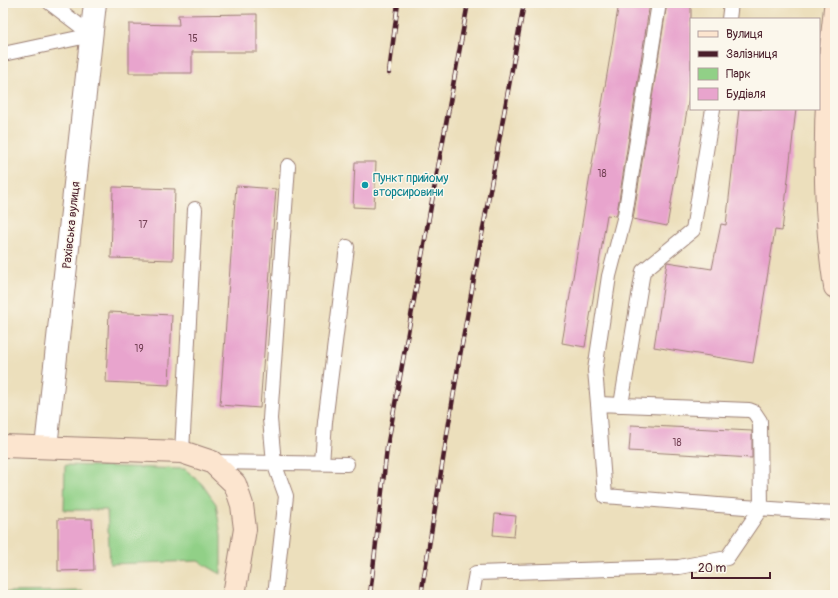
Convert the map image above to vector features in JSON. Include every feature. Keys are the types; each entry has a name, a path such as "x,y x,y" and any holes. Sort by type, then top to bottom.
{"main road":[{"path":"835,8 826,118 827,193 835,287"},
{"path":"3,446 182,452 212,462 235,484 242,506 245,529 234,595"}],"street":[{"name":"Рахівська вулиця","path":"46,447 96,3"}],"lane":[{"path":"50,3 92,35"},
{"path":"659,3 625,215 608,276 595,370 604,496 835,513"},
{"path":"729,18 731,3"},
{"path":"3,54 92,35"},
{"path":"621,405 643,270 693,230 714,110"},
{"path":"275,595 286,496 274,463 270,420 288,166"},
{"path":"182,452 195,209"},
{"path":"322,463 325,422 347,247"},
{"path":"472,595 476,573 679,567 727,558 761,508 760,421 754,412 749,410 598,404"},
{"path":"212,462 347,464"}],"green space":[{"path":"65,465 185,469 202,484 216,504 221,536 221,574 198,561 110,564 107,510 64,510"},
{"path":"83,591 85,595 3,595 3,592"}],"building":[{"path":"619,3 650,3 617,213 616,216 607,215 585,347 562,343"},
{"path":"667,3 691,3 690,93 667,226 633,219"},
{"path":"257,14 257,52 192,52 192,73 129,73 129,24 179,25 178,15"},
{"path":"739,110 796,110 782,231 775,230 753,363 654,347 667,262 712,269 721,224 726,225"},
{"name":"Пункт прийому вторсировини","path":"355,162 376,162 374,208 353,207"},
{"path":"236,186 276,189 260,408 220,405"},
{"path":"113,187 175,189 173,260 111,258"},
{"path":"109,312 172,315 169,385 106,382"},
{"path":"631,425 752,431 752,458 629,451"},
{"path":"495,514 516,516 514,537 493,535"},
{"path":"58,519 92,519 94,570 58,571"}],"railway":[{"path":"389,73 398,3"},
{"path":"370,595 387,448 468,3"},
{"path":"421,595 459,361 524,3"}],"place":[{"name":"Пункт прийому вторсировини","path":"365,185"}]}
